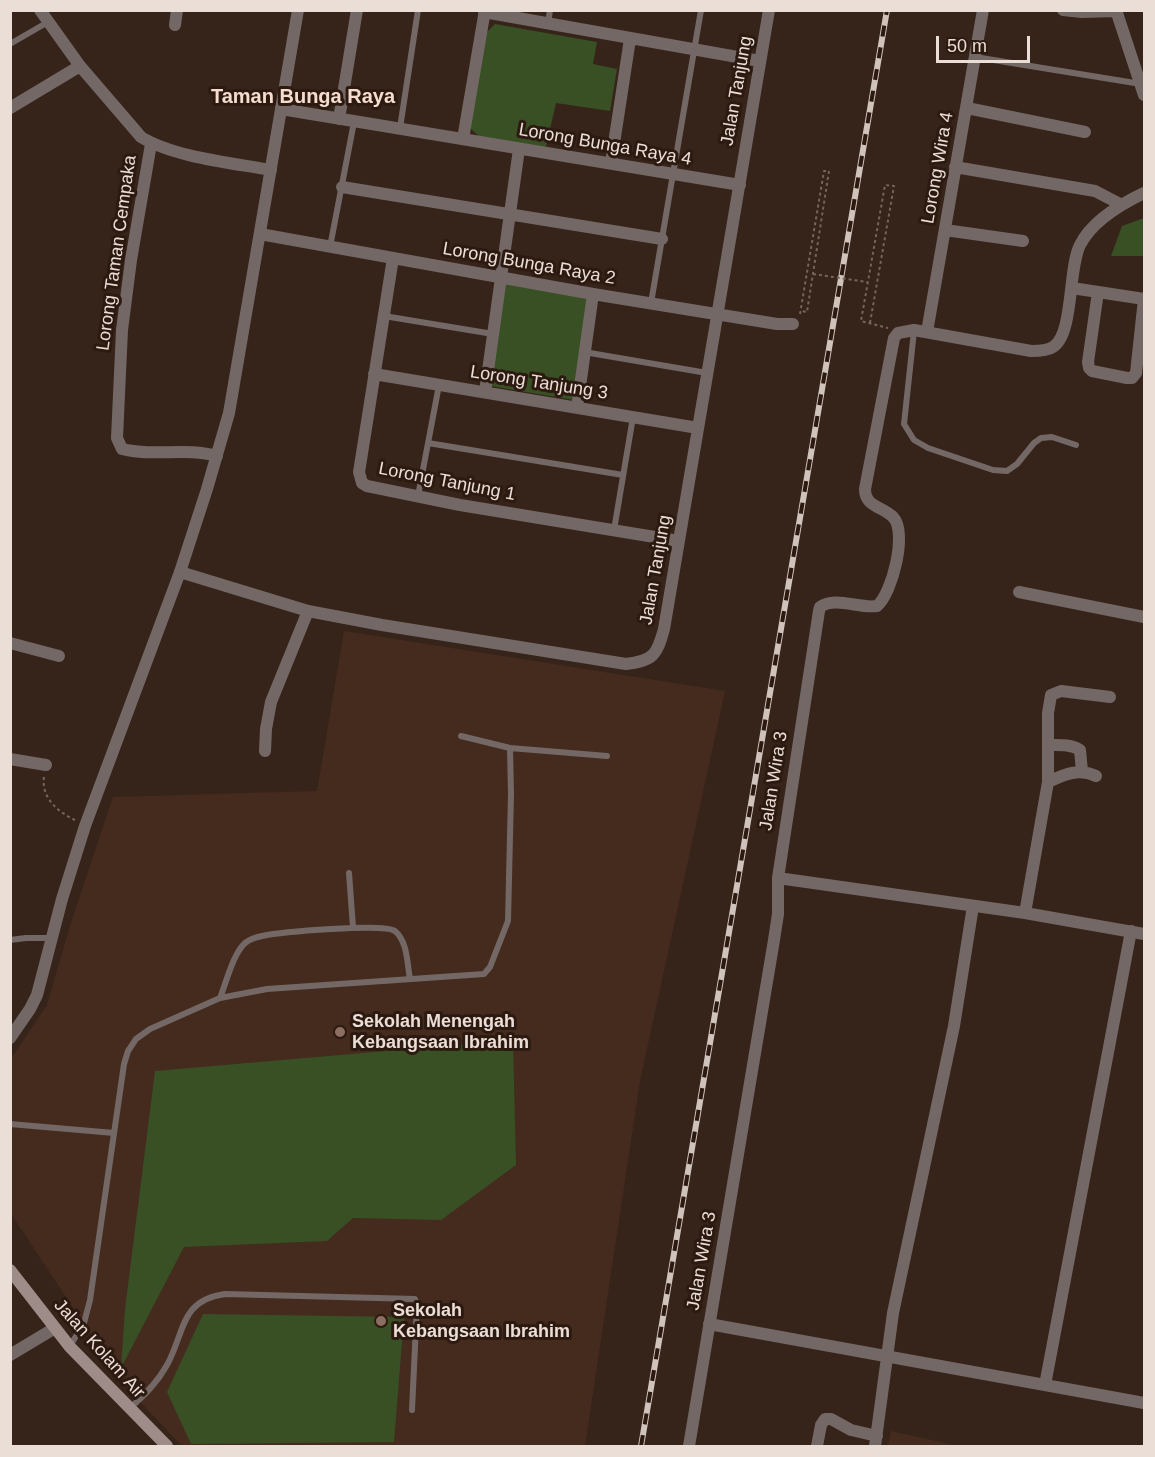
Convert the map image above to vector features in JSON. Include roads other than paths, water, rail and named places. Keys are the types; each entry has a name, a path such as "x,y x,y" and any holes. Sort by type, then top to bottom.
{"main road":[{"name":"Jalan Kolam Air","path":"10,1270 70,1347 167,1446"}],"street":[{"path":"40,10 80,66 133,130 151,144 170,150 271,170"},
{"path":"175,25 177,10"},
{"path":"10,1038 37,995 51,938 86,826 180,572 217,456 235,385 298,10"},
{"path":"339,119 357,10"},
{"name":"Jalan Tanjung","path":"180,572 308,610 382,625 626,664 647,660 659,648 664,629 769,10"},
{"name":"Lorong Wira 4","path":"920,331 945,230 983,10"},
{"path":"1064,10 1116,11 1143,89"},
{"path":"463,139 481,11 760,61"},
{"path":"611,164 630,39"},
{"path":"10,108 80,66"},
{"path":"967,108 1085,132"},
{"name":"Lorong Bunga Raya 4","path":"281,110 740,185"},
{"name":"Lorong Taman Cempaka","path":"151,144 131,260 122,330 117,438 122,449 135,453 196,452 217,456"},
{"path":"485,392 519,148"},
{"path":"955,167 1095,191 1122,205"},
{"path":"342,187 662,239"},
{"path":"920,331 1031,351 1043,351 1053,347 1064,334 1077,253 1087,234 1122,205 1144,193"},
{"path":"945,230 1023,241"},
{"name":"Lorong Bunga Raya 2","path":"260,234 593,294 777,324 793,324"},
{"name":"Lorong Tanjung 1","path":"393,258 359,472 362,483 418,496 679,541"},
{"path":"1072,288 1144,299 1141,359 1132,378 1092,371 1089,368 1098,292"},
{"path":"577,408 593,294"},
{"name":"Jalan Wira 3","path":"689,1446 774,940 778,914 778,878 820,607 829,602 864,607 877,606 885,596 893,578 899,540 896,523 893,517 870,503 865,496 865,489 891,346 898,333 920,331"},
{"name":"Lorong Tanjung 3","path":"374,374 698,428"},
{"path":"1019,592 1144,617"},
{"path":"265,751 271,702 308,610"},
{"path":"10,644 59,656"},
{"path":"1025,913 1048,782 1049,700 1055,692 1061,691 1110,697"},
{"path":"1048,745 1076,747 1080,750 1082,771"},
{"path":"10,759 46,765"},
{"path":"1048,782 1060,776 1082,771 1096,776"},
{"path":"778,878 1025,913 1144,934"},
{"path":"817,1446 821,1425 825,1419 831,1419 876,1441 886,1358 908,1240 954,1026 973,906"},
{"path":"1045,1385 1131,931"},
{"path":"709,1324 886,1358 1144,1403"},
{"path":"10,1355 55,1328"}],"lane":[{"path":"400,129 418,10"},
{"path":"548,24 550,10"},
{"path":"651,303 701,10"},
{"path":"10,44 48,22"},
{"path":"975,57 1143,89"},
{"path":"330,247 354,122"},
{"path":"383,316 493,334"},
{"path":"920,331 904,424 914,440 928,448 993,471 1007,471 1017,464 1041,438 1052,437 1076,445"},
{"path":"584,352 708,373"},
{"path":"418,496 439,384"},
{"path":"614,530 633,417"},
{"path":"428,443 623,475"},
{"path":"461,736 510,748 607,756"},
{"path":"70,1347 84,1323 90,1300 124,1064 136,1039 150,1029 220,998 267,989 484,974 490,967 506,932 508,921 510,748"},
{"path":"349,873 352,927"},
{"path":"220,998 238,953 245,943 260,936 352,927 385,927 393,930 400,937 406,952 410,979"},
{"path":"10,940 51,938"},
{"path":"10,1124 114,1133"},
{"path":"129,1409 154,1386 168,1364 184,1325 198,1302 215,1295 235,1294 415,1299 417,1304 412,1410"}],"railway":[{"path":"641,1446 887,10"}],"place":[{"name":"Sekolah Menengah Kebangsaan Ibrahim","path":"340,1032"},
{"name":"Sekolah Kebangsaan Ibrahim","path":"381,1321"}],"district":[{"name":"Taman Bunga Raya","path":"303,97"}]}
